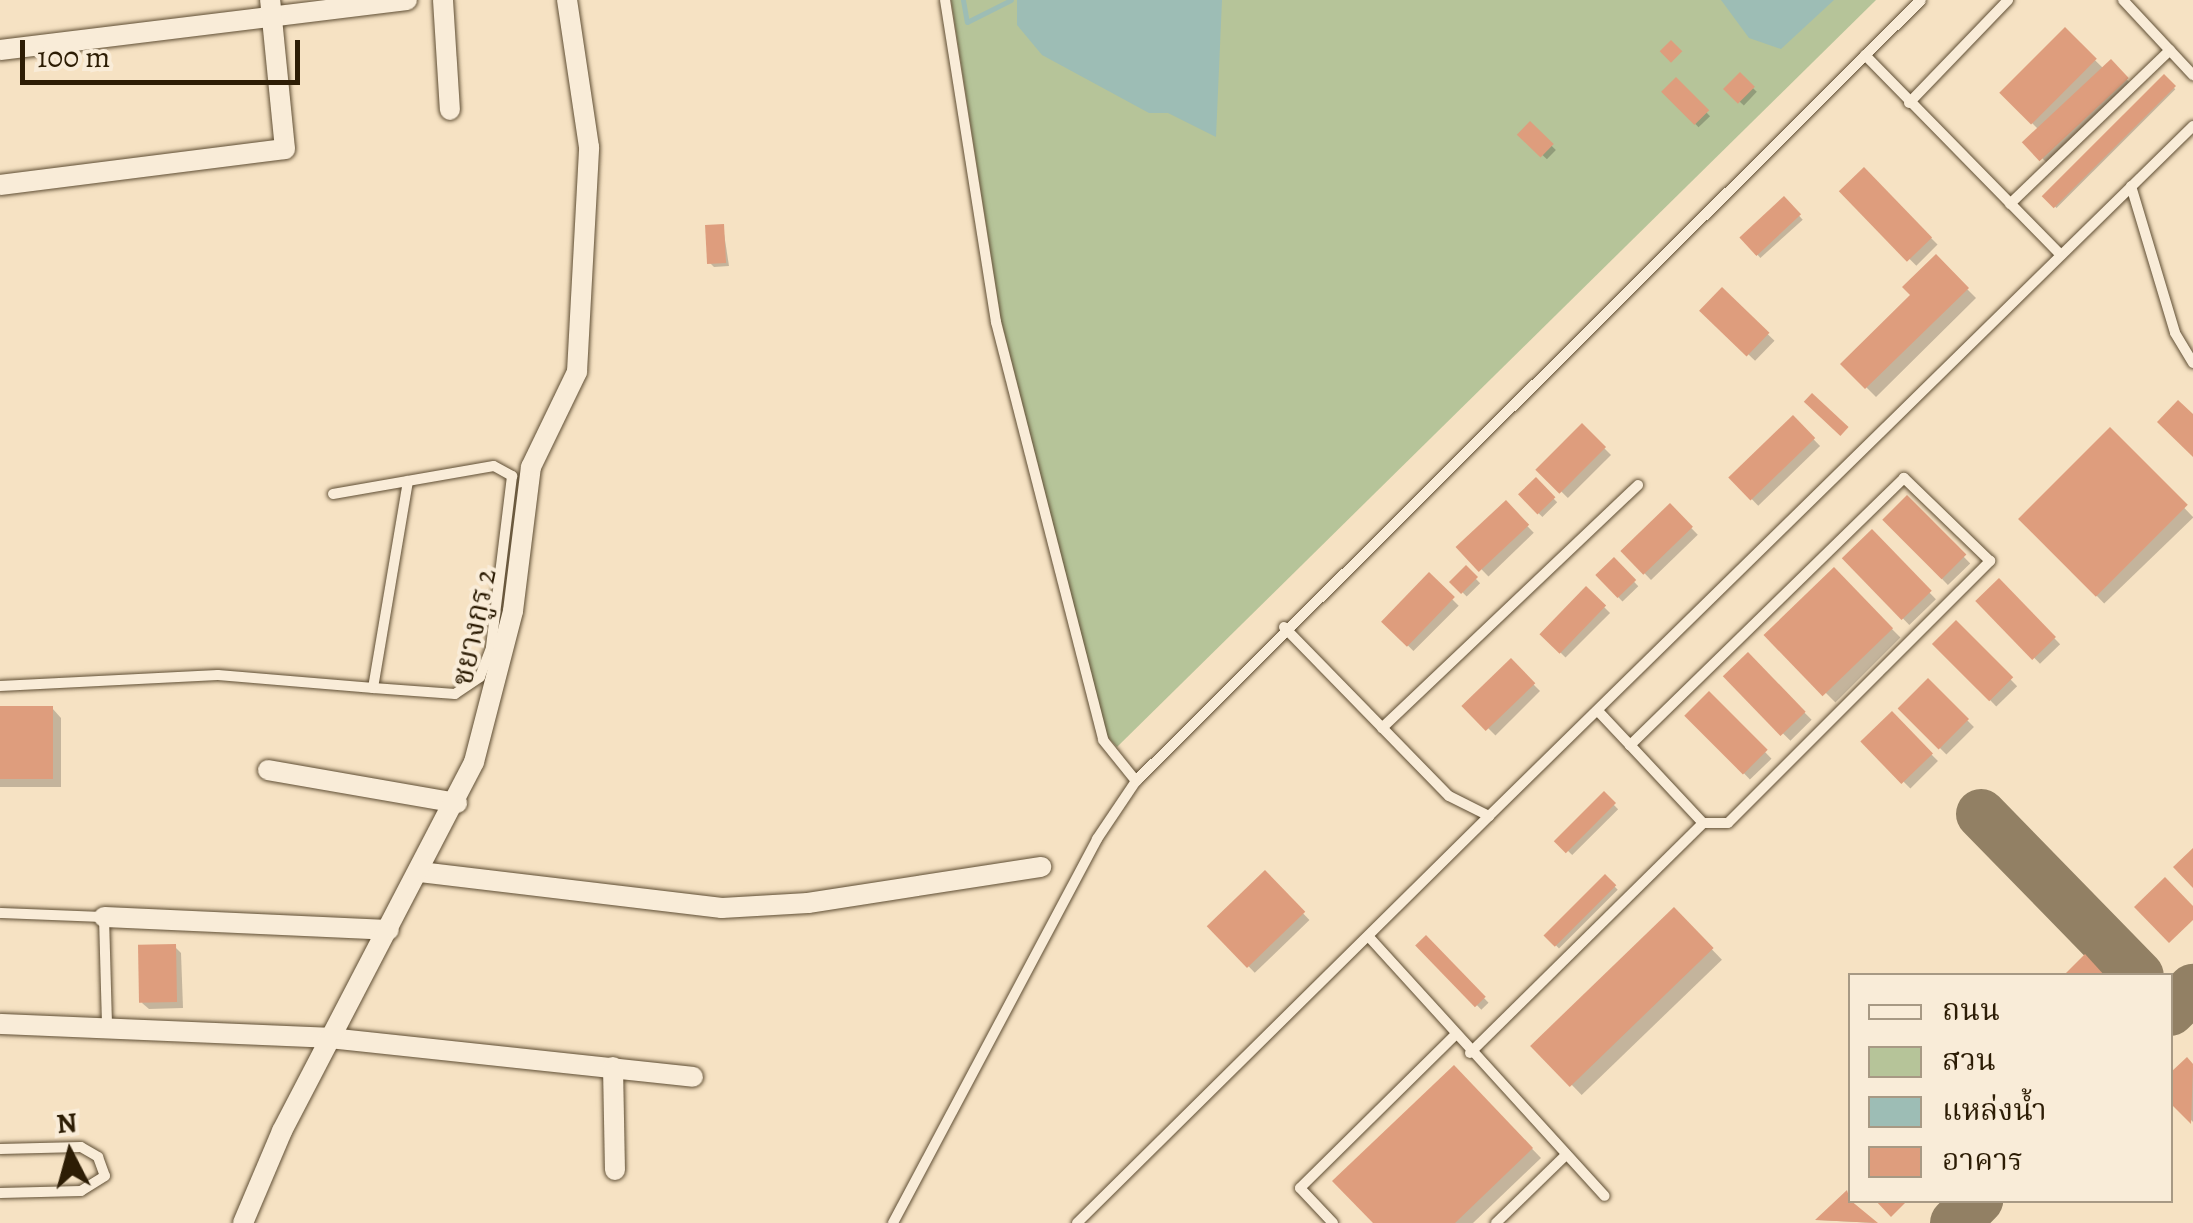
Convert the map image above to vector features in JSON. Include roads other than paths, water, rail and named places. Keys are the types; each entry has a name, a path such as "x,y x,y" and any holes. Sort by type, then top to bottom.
{"street":[{"path":"0,50 271,8 407,0"},
{"path":"444,0 450,110"},
{"name":"ชยางกูร 2","path":"243,1223 330,1038 457,803 513,611 528,480 572,391 580,351 590,148 567,0"},
{"path":"0,186 285,149 271,8"},
{"path":"268,770 457,803"},
{"path":"420,872 722,908 808,903 1041,866"},
{"path":"104,917 389,930"},
{"path":"0,1024 330,1038 693,1076"},
{"path":"612,1067 615,1170"}],"lane":[{"path":"945,0 996,322 1103,740 1136,781"},
{"path":"892,1223 1097,839 1136,781 1284,628 1921,0"},
{"path":"1909,104 2008,0"},
{"path":"2123,0 2193,74"},
{"path":"2010,204 2170,50"},
{"path":"1864,56 2062,255"},
{"path":"1077,1223 2193,126"},
{"path":"2131,186 2176,333 2193,363"},
{"path":"0,686 218,675 455,694 480,677 492,648 512,476 494,466 333,494"},
{"path":"1470,1052 1703,823 1728,823 1990,561 1904,478 1630,745"},
{"path":"373,688 408,481"},
{"path":"1382,728 1638,485"},
{"path":"1284,628 1449,796 1488,816"},
{"path":"1598,711 1703,823"},
{"path":"0,913 104,917 107,1027"},
{"path":"1369,937 1455,1036 1605,1196"},
{"path":"1334,1223 1300,1188 1455,1036"},
{"path":"0,1149 93,1150 105,1176 81,1191 0,1193"},
{"path":"1496,1223 1566,1155"}],"water":[{"path":"1017,0 1222,0 1216,137 1168,113 1149,113 1042,55 1017,25"},
{"path":"1721,0 1834,0 1781,49 1749,38"}],"waterway":[{"path":"963,0 967,22 1011,0"}]}
